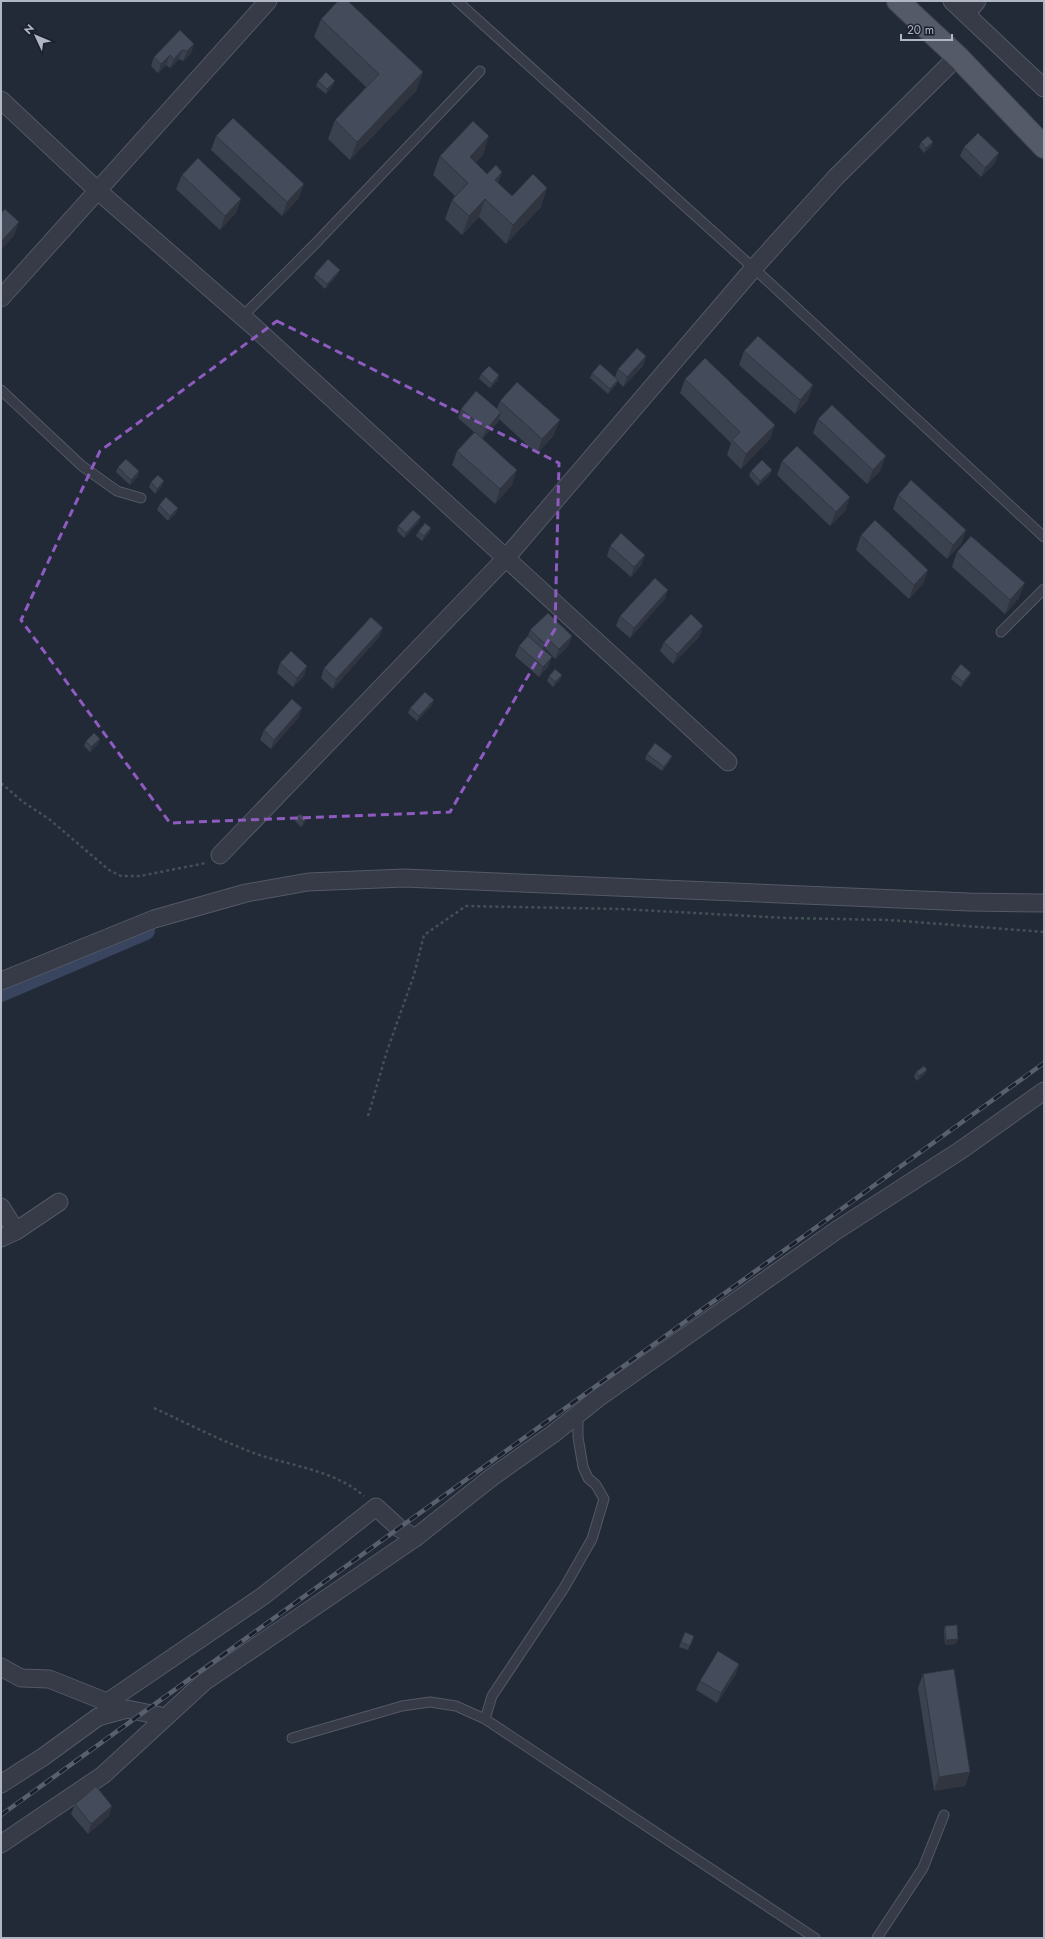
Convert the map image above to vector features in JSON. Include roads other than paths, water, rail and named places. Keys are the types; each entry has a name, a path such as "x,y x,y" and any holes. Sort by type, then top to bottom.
{"main road":[{"path":"898,1 957,57 1044,147"}],"street":[{"path":"1,298 268,1"},
{"path":"952,1 1044,88"},
{"path":"966,14 977,1"},
{"path":"220,854 505,558 753,269 836,177 957,57"},
{"path":"1,100 97,190 242,317 728,762"},
{"path":"1,981 154,919 246,893 308,882 404,878 969,902 1044,903"},
{"path":"1,1844 103,1775 204,1682 415,1538 492,1477 553,1434 578,1413 837,1230 961,1150 1044,1091"},
{"path":"1,1207 8,1234 59,1202"},
{"path":"106,1703 263,1596 376,1507 399,1528 415,1538"},
{"path":"1,1667 21,1678 50,1679 106,1703 166,1717"},
{"path":"1,1784 43,1757 98,1717 127,1709"}],"lane":[{"path":"458,1 753,269 1044,537"},
{"path":"242,317 319,240 480,71"},
{"path":"1,390 82,466 116,491 141,498"},
{"path":"1001,632 1044,589"},
{"path":"485,1719 492,1696 564,1588 592,1539 604,1499 596,1485 588,1478 583,1467 578,1437 578,1413"},
{"path":"292,1738 402,1706 430,1702 456,1706 485,1719 815,1938"},
{"path":"877,1938 923,1868 944,1815"}],"waterway":[{"path":"1,993 146,931"}],"railway":[{"path":"1,1815 1044,1063"}]}
